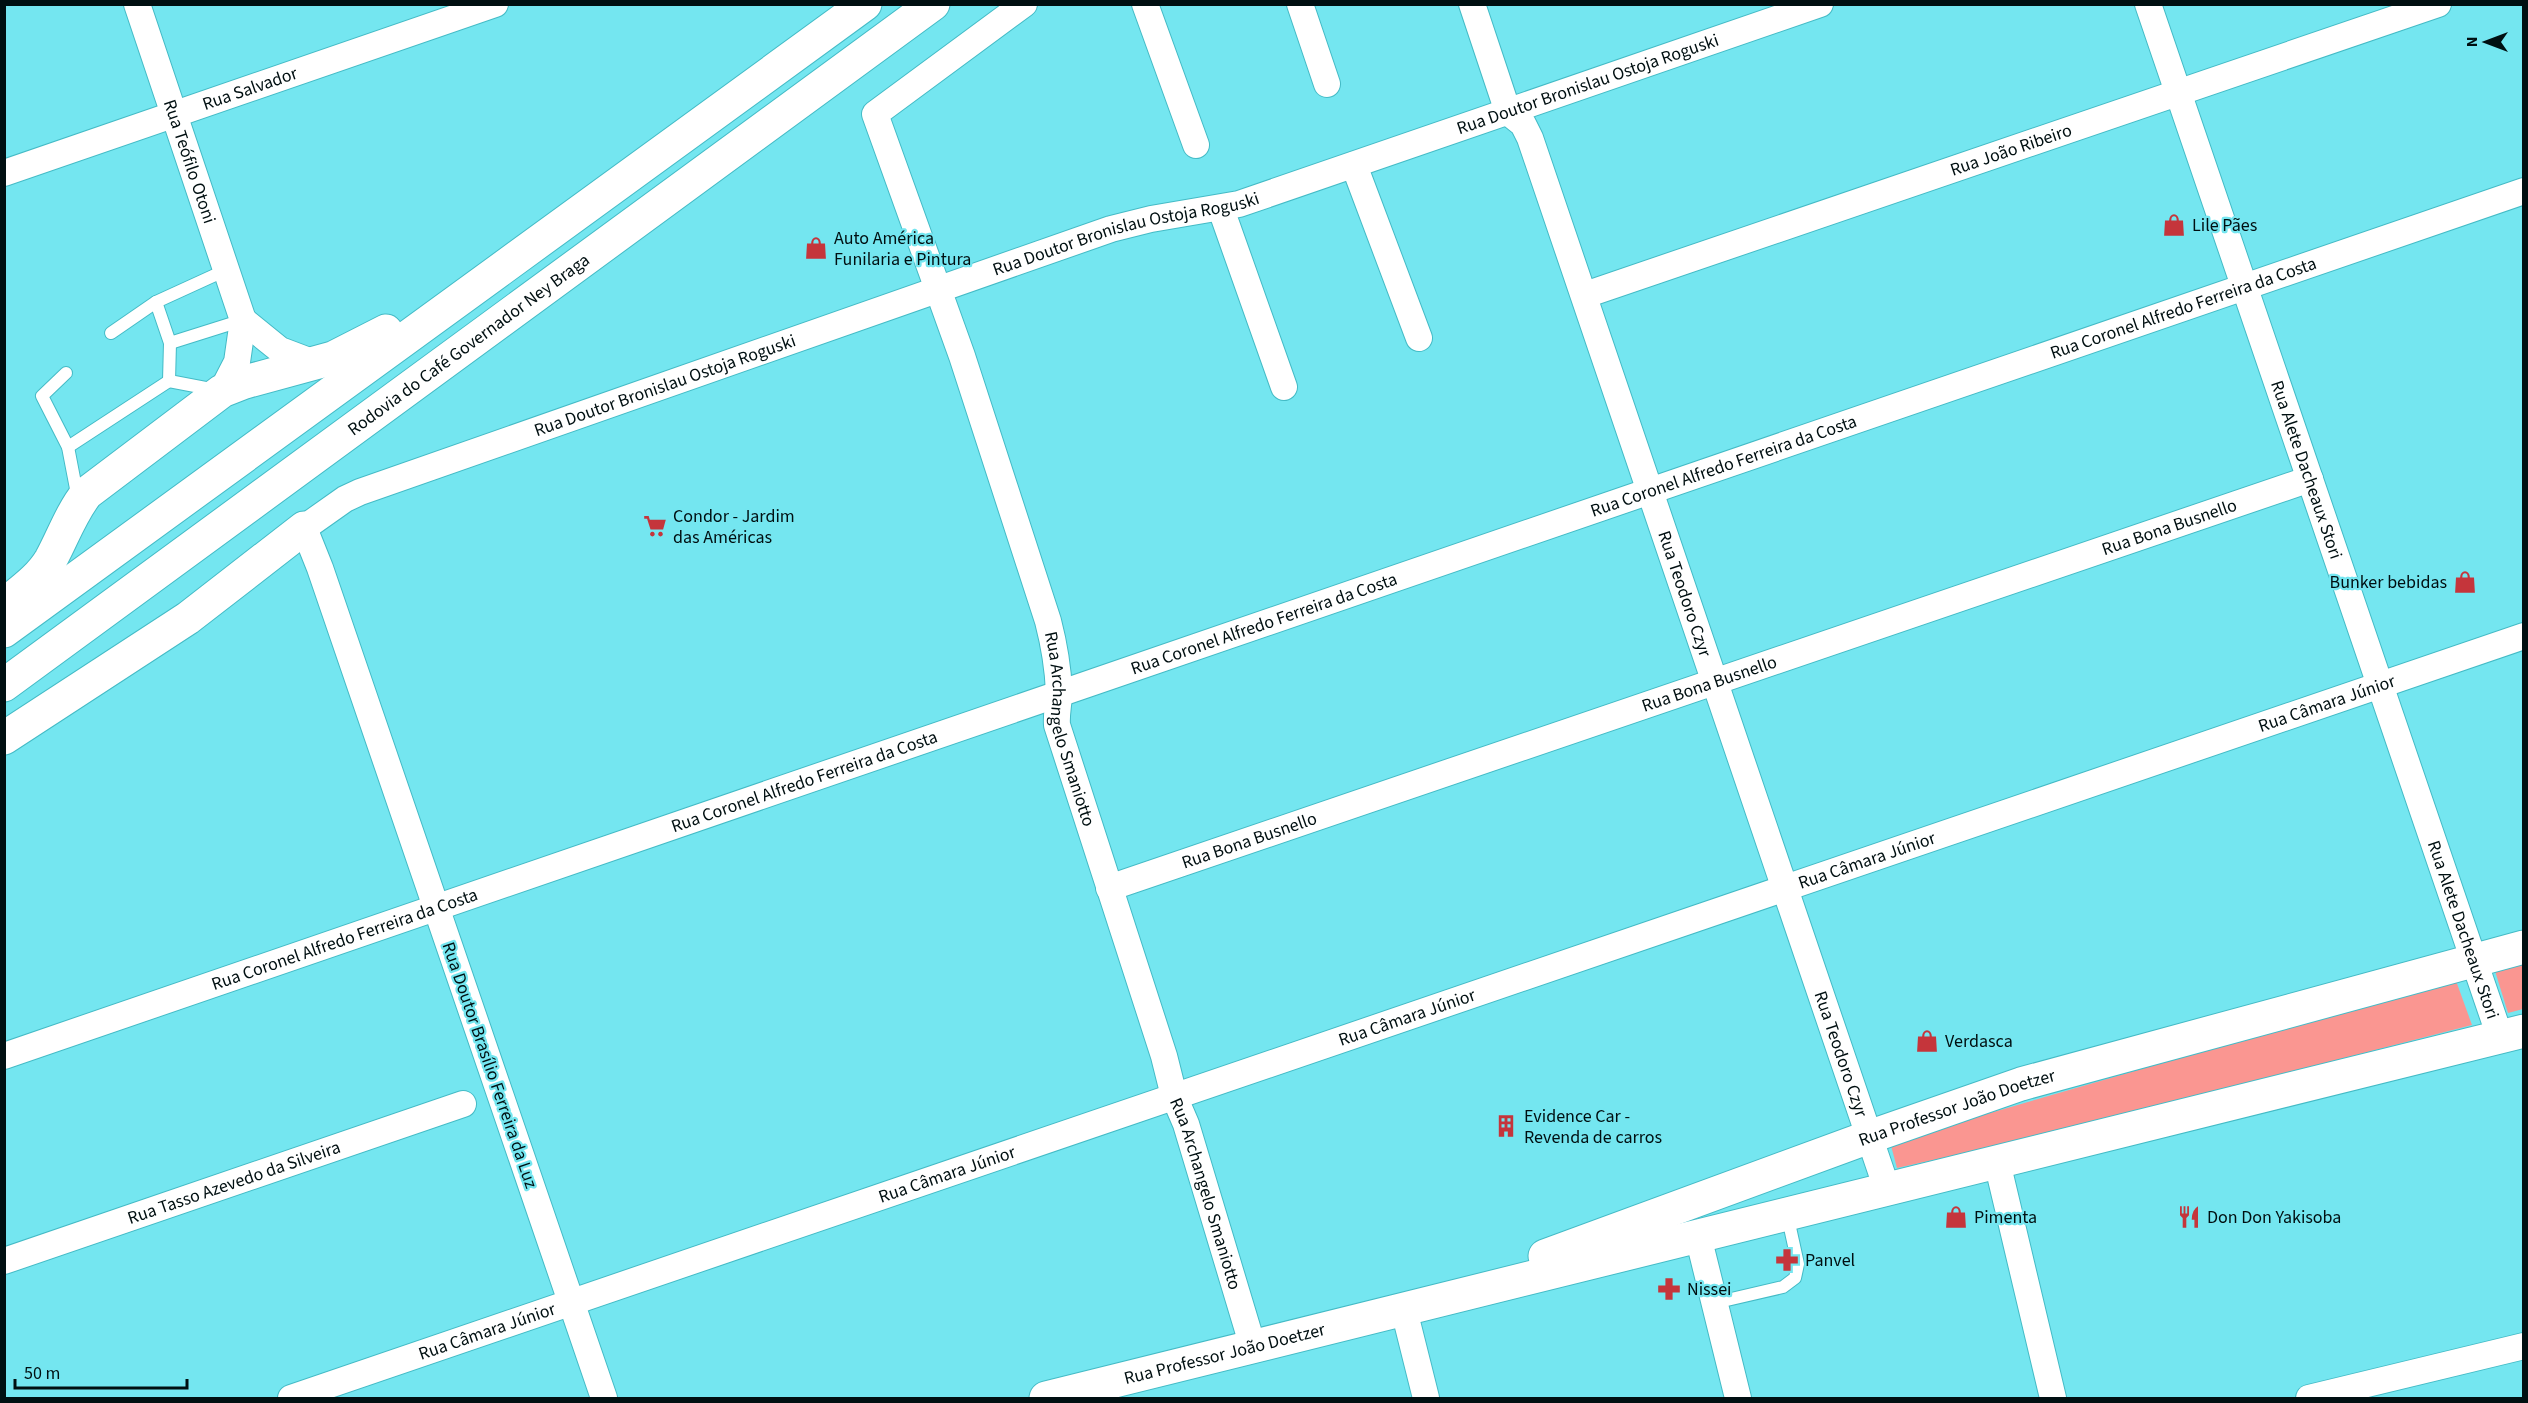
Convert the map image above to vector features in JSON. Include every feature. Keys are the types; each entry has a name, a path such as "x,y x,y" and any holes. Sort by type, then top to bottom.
{"main road":[{"path":"4,632 865,4"},
{"name":"Rodovia do Café Governador Ney Braga","path":"4,685 933,4"},
{"path":"4,605 40,574 50,561 79,504 96,485 222,391 245,382 317,364 350,350 496,271"},
{"path":"4,738 188,618 304,528"},
{"name":"Rua Professor João Doetzer","path":"1404,1310 1869,1137 2073,1068 2523,947"},
{"name":"Rua Professor João Doetzer","path":"1046,1398 2512,1034"}],"street":[{"name":"Rua Teófilo Otoni","path":"137,4 243,320 237,362 222,391"},
{"name":"Rua Archangelo Smaniotto","path":"1024,4 875,114 962,356 1048,621 1056,659 1059,694 1055,711 1057,725 1164,1056 1174,1096 1186,1124 1253,1347"},
{"path":"1144,4 1196,145"},
{"path":"1300,4 1327,84"},
{"name":"Rua Teodoro Czyr","path":"1472,4 1508,112 1523,124 1530,138 1585,295 1887,1190"},
{"name":"Rua Doutor Bronislau Ostoja Roguski","path":"304,528 345,499 360,492 937,290 1131,223 1221,209 1820,4"},
{"name":"Rua Alete Dacheaux Stori","path":"2148,4 2474,961 2512,1034"},
{"name":"Rua João Ribeiro","path":"1585,295 2438,4"},
{"name":"Rua Salvador","path":"4,173 485,6"},
{"path":"1354,165 1419,338"},
{"name":"Rua Coronel Alfredo Ferreira da Costa","path":"4,1056 2523,191"},
{"path":"1221,209 1284,387"},
{"path":"243,320 279,350 317,364"},
{"name":"Rua Bona Busnello","path":"1109,888 2310,479"},
{"name":"Rua Doutor Brasílio Ferreira da Luz","path":"304,528 314,551 604,1398"},
{"name":"Rua Câmara Júnior","path":"291,1398 2523,636"},
{"name":"Rua Tasso Azevedo da Silveira","path":"4,1260 463,1104"},
{"path":"1997,1162 2053,1398"},
{"path":"1698,1236 1738,1398"},
{"path":"1404,1310 1426,1398"},
{"path":"2309,1398 2523,1346"}],"lane":[{"path":"111,333 156,302 226,270"},
{"path":"156,302 170,343 169,381"},
{"path":"170,343 243,320"},
{"path":"66,373 42,396 68,447 79,504"},
{"path":"68,447 169,381 222,391"},
{"path":"1714,1304 1783,1287 1795,1278 1797,1263 1787,1214"}],"shaded area":[{"path":"2523,963 2523,1009 2508,1013 2495,971"},
{"path":"2455,978 2472,1025 2037,1137 1897,1168 1890,1142"}],"place":[{"name":"Lile Pães","path":"2174,225"},
{"name":"Auto América Funilaria e Pintura","path":"816,248"},
{"name":"Condor - Jardim das Américas","path":"655,526"},
{"name":"Bunker bebidas","path":"2465,582"},
{"name":"Verdasca","path":"1927,1041"},
{"name":"Evidence Car - Revenda de carros","path":"1506,1126"},
{"name":"Pimenta","path":"1956,1217"},
{"name":"Don Don Yakisoba","path":"2189,1217"},
{"name":"Panvel","path":"1787,1260"},
{"name":"Nissei","path":"1669,1289"}]}
